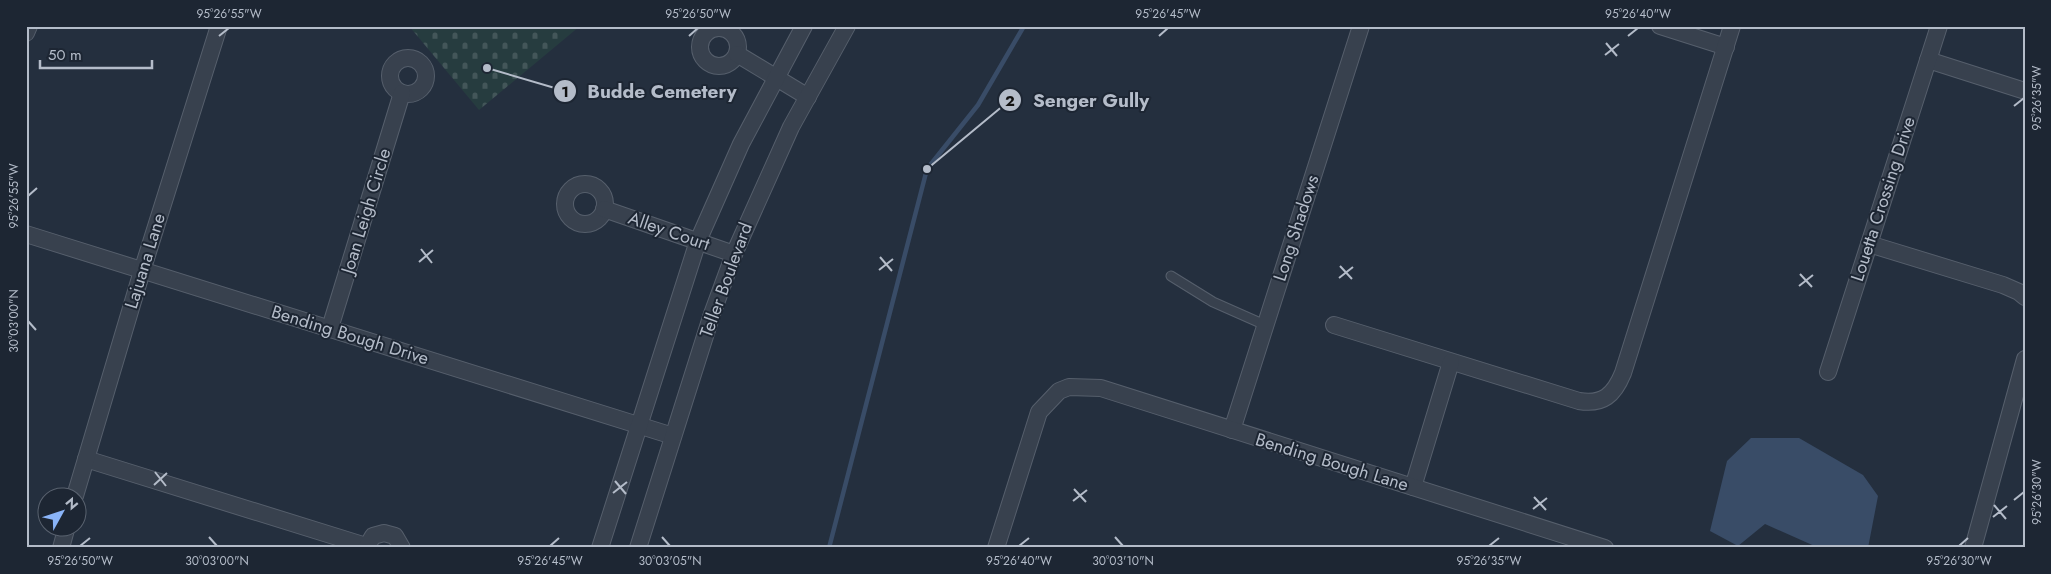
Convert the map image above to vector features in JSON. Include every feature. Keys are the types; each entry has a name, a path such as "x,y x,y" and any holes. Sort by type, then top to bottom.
{"street":[{"path":"26,33 29,26"},
{"name":"Lajuana Lane","path":"79,486 142,271 219,26"},
{"path":"600,548 698,241 741,144 804,26"},
{"name":"Teller Boulevard","path":"638,548 734,254 787,136 847,26"},
{"name":"Long Shadows","path":"1232,430 1361,26"},
{"path":"1660,26 1726,47"},
{"path":"1334,325 1579,401 1598,402 1612,393 1623,373 1732,26"},
{"name":"Louetta Crossing Drive","path":"1828,372 1939,26"},
{"path":"737,54 808,96"},
{"path":"1928,60 2025,91"},
{"name":"Joan Leigh Circle","path":"330,328 402,93"},
{"name":"Alley Court","path":"604,209 734,254"},
{"name":"Bending Bough Drive","path":"26,234 673,436"},
{"path":"1869,244 2003,285 2019,292 2025,297"},
{"path":"1973,548 2025,359"},
{"path":"1413,487 1451,362"},
{"name":"Bending Bough Lane","path":"996,548 1039,412 1059,391 1080,386 1101,388 1605,548"},
{"path":"86,459 366,547 373,536 384,533 395,536 402,548"}],"lane":[{"path":"1171,276 1212,302 1265,325"}],"green space":[{"path":"409,26 580,26 479,110"}],"water":[{"path":"1751,438 1799,438 1863,475 1878,496 1868,548 1819,548 1765,524 1738,546 1710,531 1727,461"}],"waterway":[{"path":"829,548 927,169 978,105 1024,26"}],"place":[{"name":"Budde Cemetery","path":"487,68"},
{"name":"Senger Gully","path":"927,169"}]}
